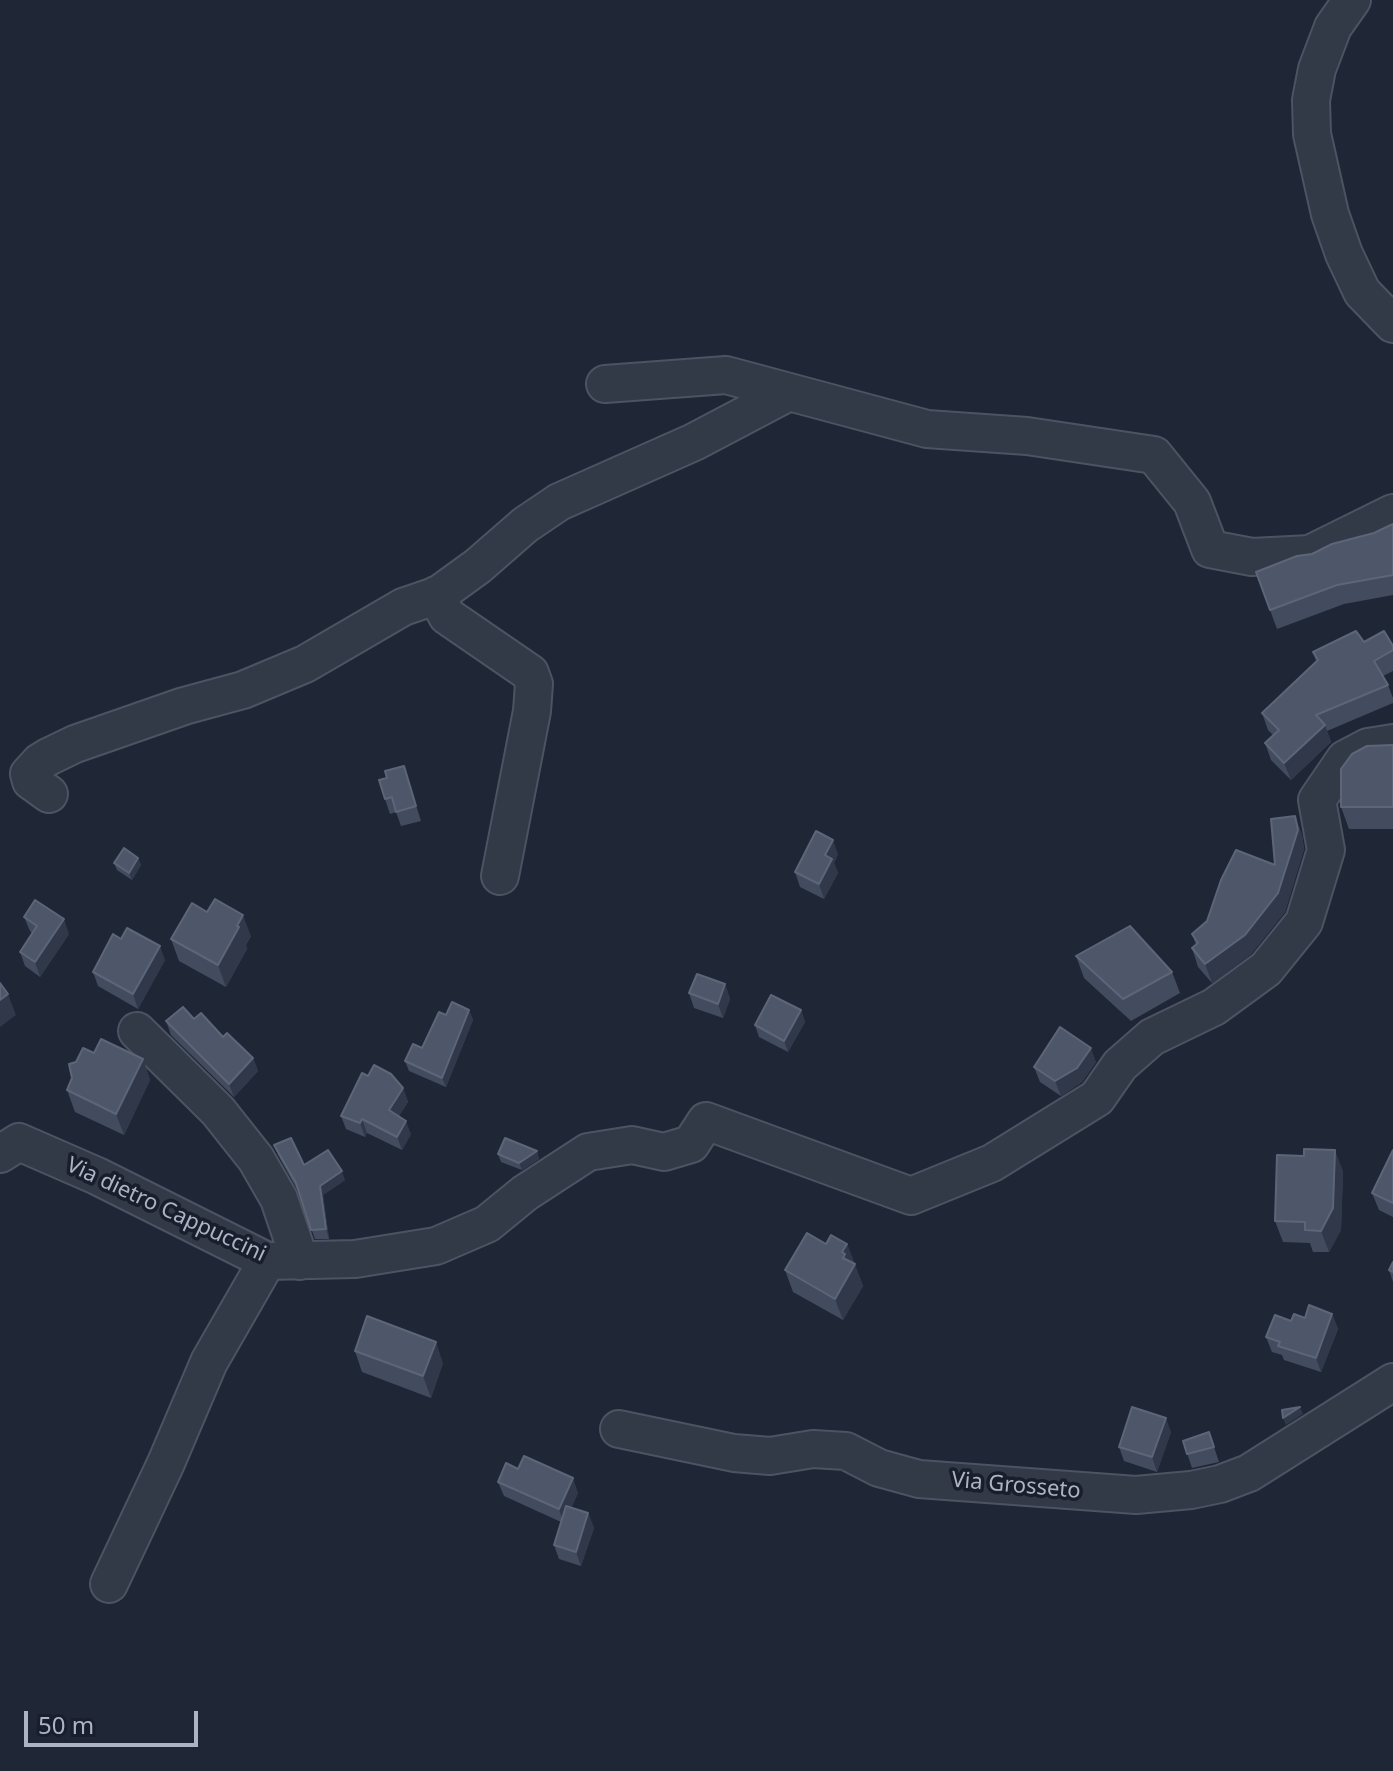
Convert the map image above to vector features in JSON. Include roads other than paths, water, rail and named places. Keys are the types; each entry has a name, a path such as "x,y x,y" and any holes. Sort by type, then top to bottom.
{"street":[{"path":"1352,0 1333,27 1317,69 1311,100 1312,134 1330,214 1344,254 1362,292 1393,324"},
{"path":"605,384 726,375 927,429 1027,436 1154,455 1192,502 1210,549 1252,557 1310,554 1393,513"},
{"path":"49,794 31,781 29,774 48,757 75,744 184,706 243,690 305,664 403,607 436,595 559,502 694,442 787,393"},
{"path":"436,595 447,616 530,673 534,684 532,711 500,876"},
{"name":"Via dietro Cappuccini","path":"0,1154 19,1142 284,1261 355,1259 436,1246 487,1224 525,1193 588,1152 632,1145 664,1152 691,1144 706,1121 911,1196 992,1163 1097,1098 1120,1065 1152,1037 1214,1007 1266,969 1304,922 1326,850 1317,800 1345,759 1368,747 1393,743"},
{"path":"109,1584 209,1362 284,1261 279,1199 256,1159 218,1111 137,1031"},
{"name":"Via Grosseto","path":"619,1429 734,1453 770,1456 813,1449 846,1451 879,1468 919,1479 1136,1495 1206,1487 1249,1473 1393,1382"}]}
